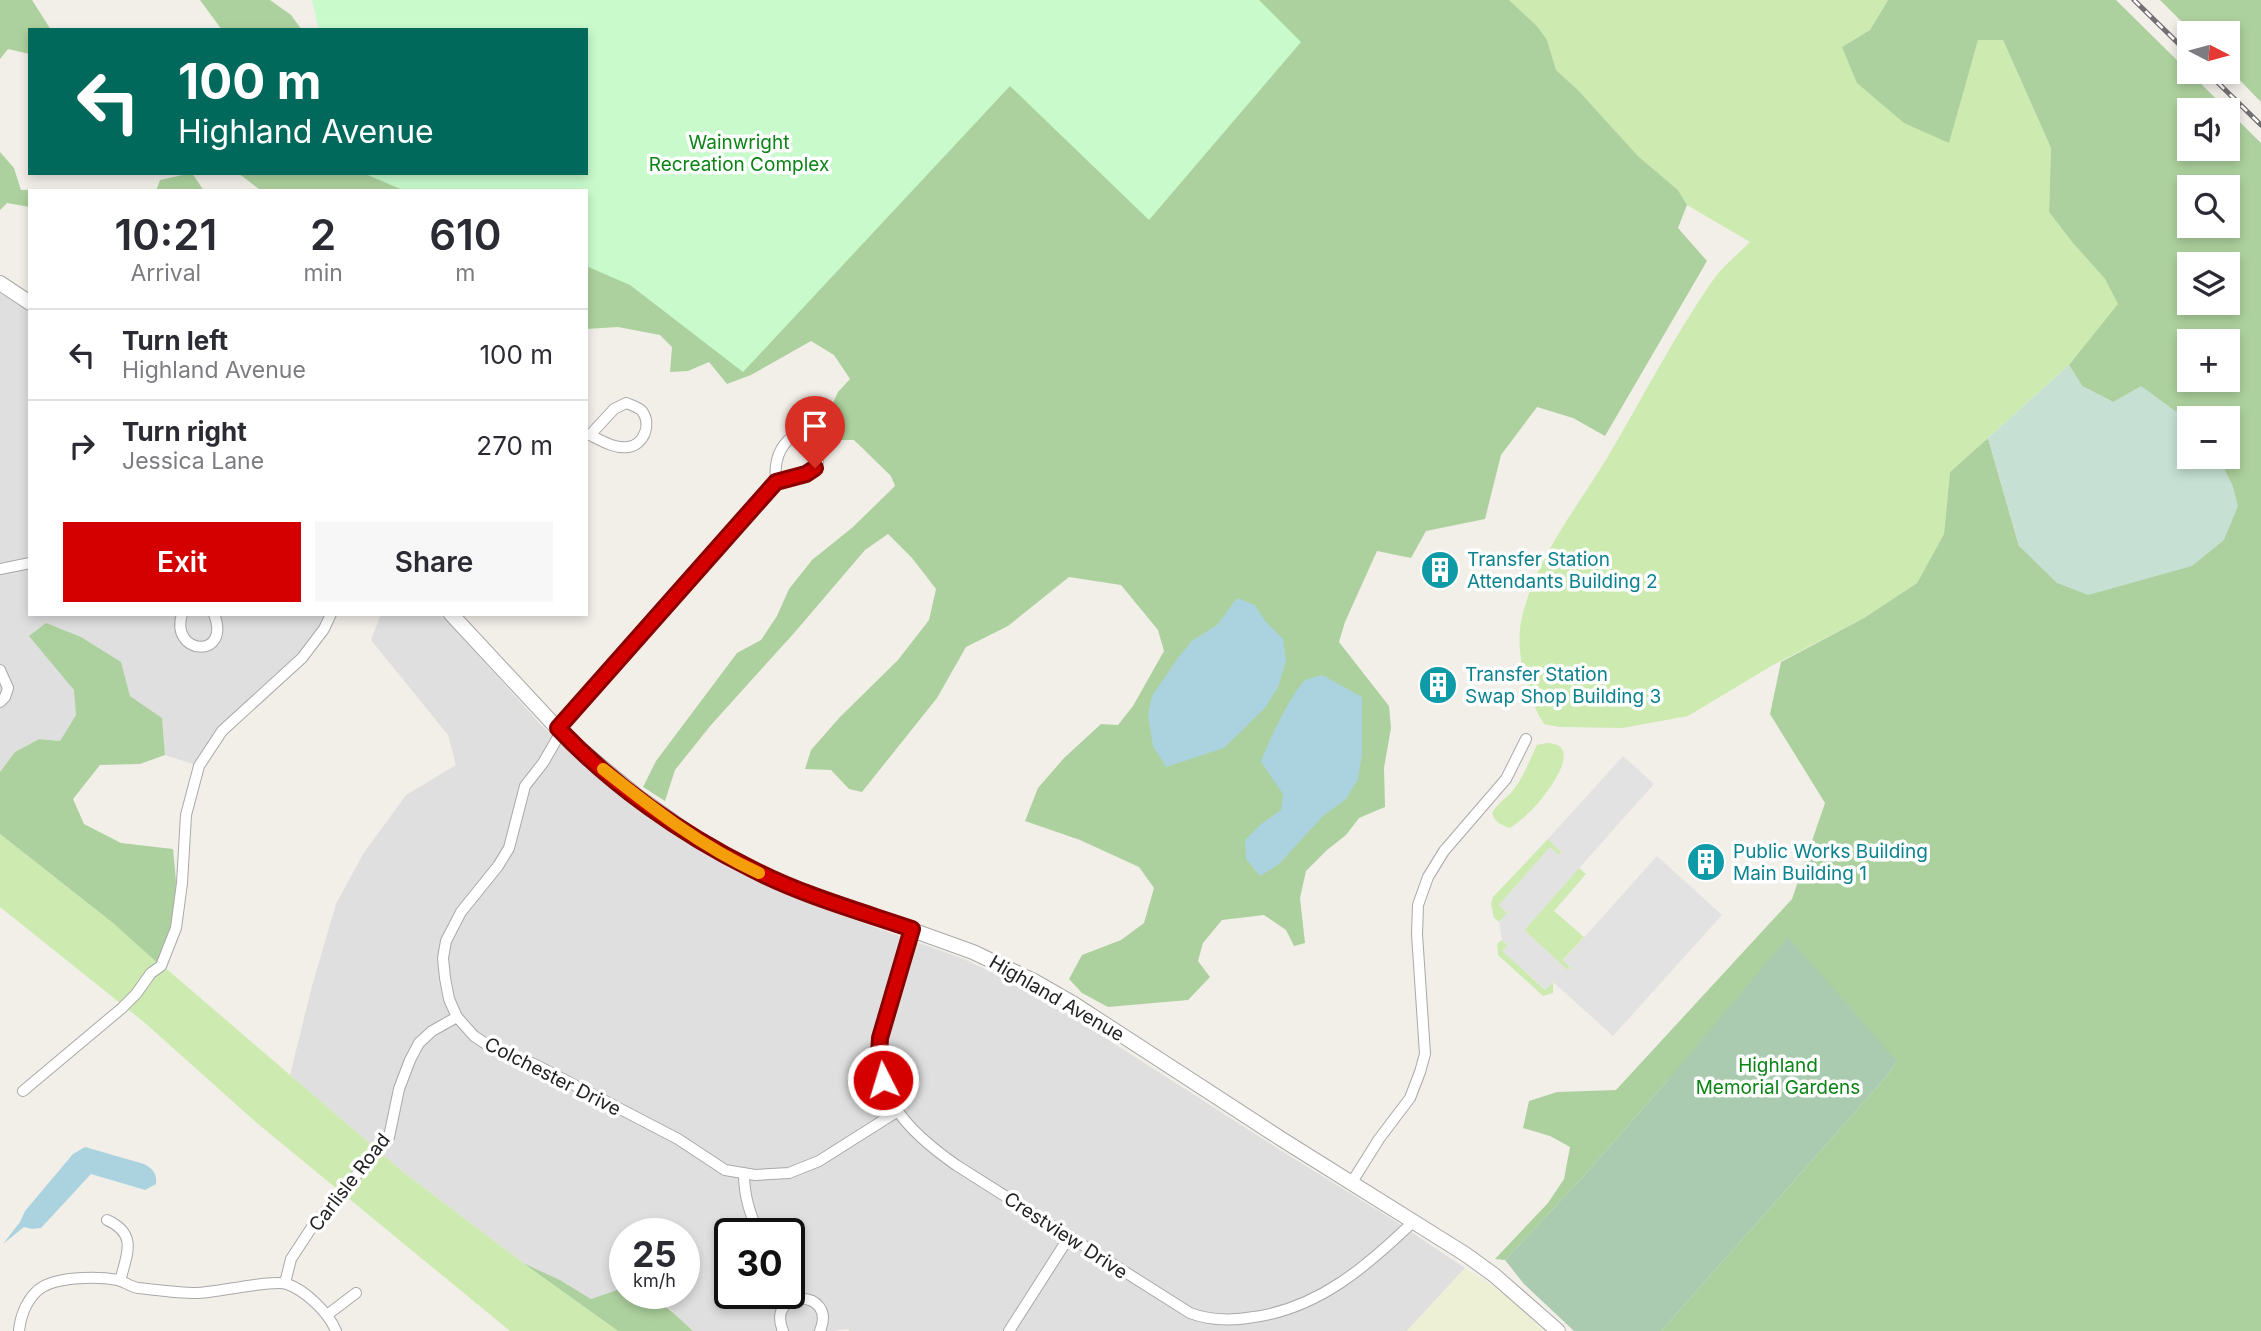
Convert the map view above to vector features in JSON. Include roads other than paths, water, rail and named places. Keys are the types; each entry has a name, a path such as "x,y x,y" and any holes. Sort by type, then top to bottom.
{"street":[{"path":"0,283 28,302"},
{"path":"626,403 641,410 646,421 646,431 641,440 631,447 588,438 614,409 626,403"},
{"path":"793,436 804,436 814,442 818,451 815,468 806,474 776,482 775,469 784,442 793,436"},
{"name":"Colchester Drive","path":"776,482 559,730 536,772 525,786 509,848 461,912 446,941 443,958 449,999 457,1017 489,1046 534,1064 678,1139 725,1170 755,1175 789,1173 819,1161 898,1111"},
{"path":"0,569 28,563"},
{"path":"182,616 181,631 185,640 195,647 207,646 216,640 219,631 215,616"},
{"path":"23,1091 122,1008 151,973 161,966 176,928 183,883 186,815 199,766 222,731 302,658 324,629 330,616"},
{"name":"Highland Avenue","path":"453,616 559,730 636,796 692,835 721,853 784,884 973,951 1034,981 1074,1004 1494,1275 1558,1331"},
{"path":"0,670 8,688 0,702"},
{"path":"1352,1182 1379,1139 1410,1098 1423,1063 1425,1054 1417,934 1418,905 1428,877 1444,851 1506,779 1526,739"},
{"name":"Crestview Drive","path":"912,929 880,1038 879,1055 887,1093 910,1128 929,1146 1190,1313 1216,1326 1303,1305 1331,1290 1364,1266 1413,1222"},
{"name":"Carlisle Road","path":"285,1283 291,1259 313,1227 389,1137 399,1089 419,1043 432,1031 457,1017"},
{"path":"744,1174 744,1188 752,1218"},
{"path":"107,1220 119,1225 128,1239 128,1251 120,1281"},
{"path":"1009,1331 1069,1237"},
{"path":"19,1331 25,1308 37,1291 46,1285 74,1278 120,1281 134,1287 198,1293 285,1283 327,1315 335,1331"},
{"path":"327,1315 356,1293"},
{"path":"805,1299 819,1307 823,1321 820,1331"},
{"path":"783,1331 780,1316 784,1309"}],"water":[{"path":"1237,598 1255,605 1265,621 1283,639 1286,661 1278,687 1265,708 1224,748 1166,767 1153,746 1148,715 1152,696 1192,641 1217,625"},
{"path":"1322,675 1362,697 1362,754 1358,779 1346,799 1323,816 1279,864 1260,876 1246,859 1245,840 1281,810 1283,794 1261,762 1274,731 1301,685 1306,680"},
{"path":"85,1147 144,1164 154,1172 156,1184 145,1190 91,1174 41,1228 24,1227 3,1244 25,1211 73,1154"}],"railway":[{"path":"2134,0 2177,42"},
{"path":"2219,84 2261,125"}],"place":[{"name":"Transfer Station Attendants Building 2","path":"1440,570"},
{"name":"Transfer Station Swap Shop Building 3","path":"1438,685"},
{"name":"Public Works Building Main Building 1","path":"1706,862"}],"park label":[{"name":"Wainwright Recreation Complex","path":"739,153"},
{"name":"Highland Memorial Gardens","path":"1778,1076"}]}
